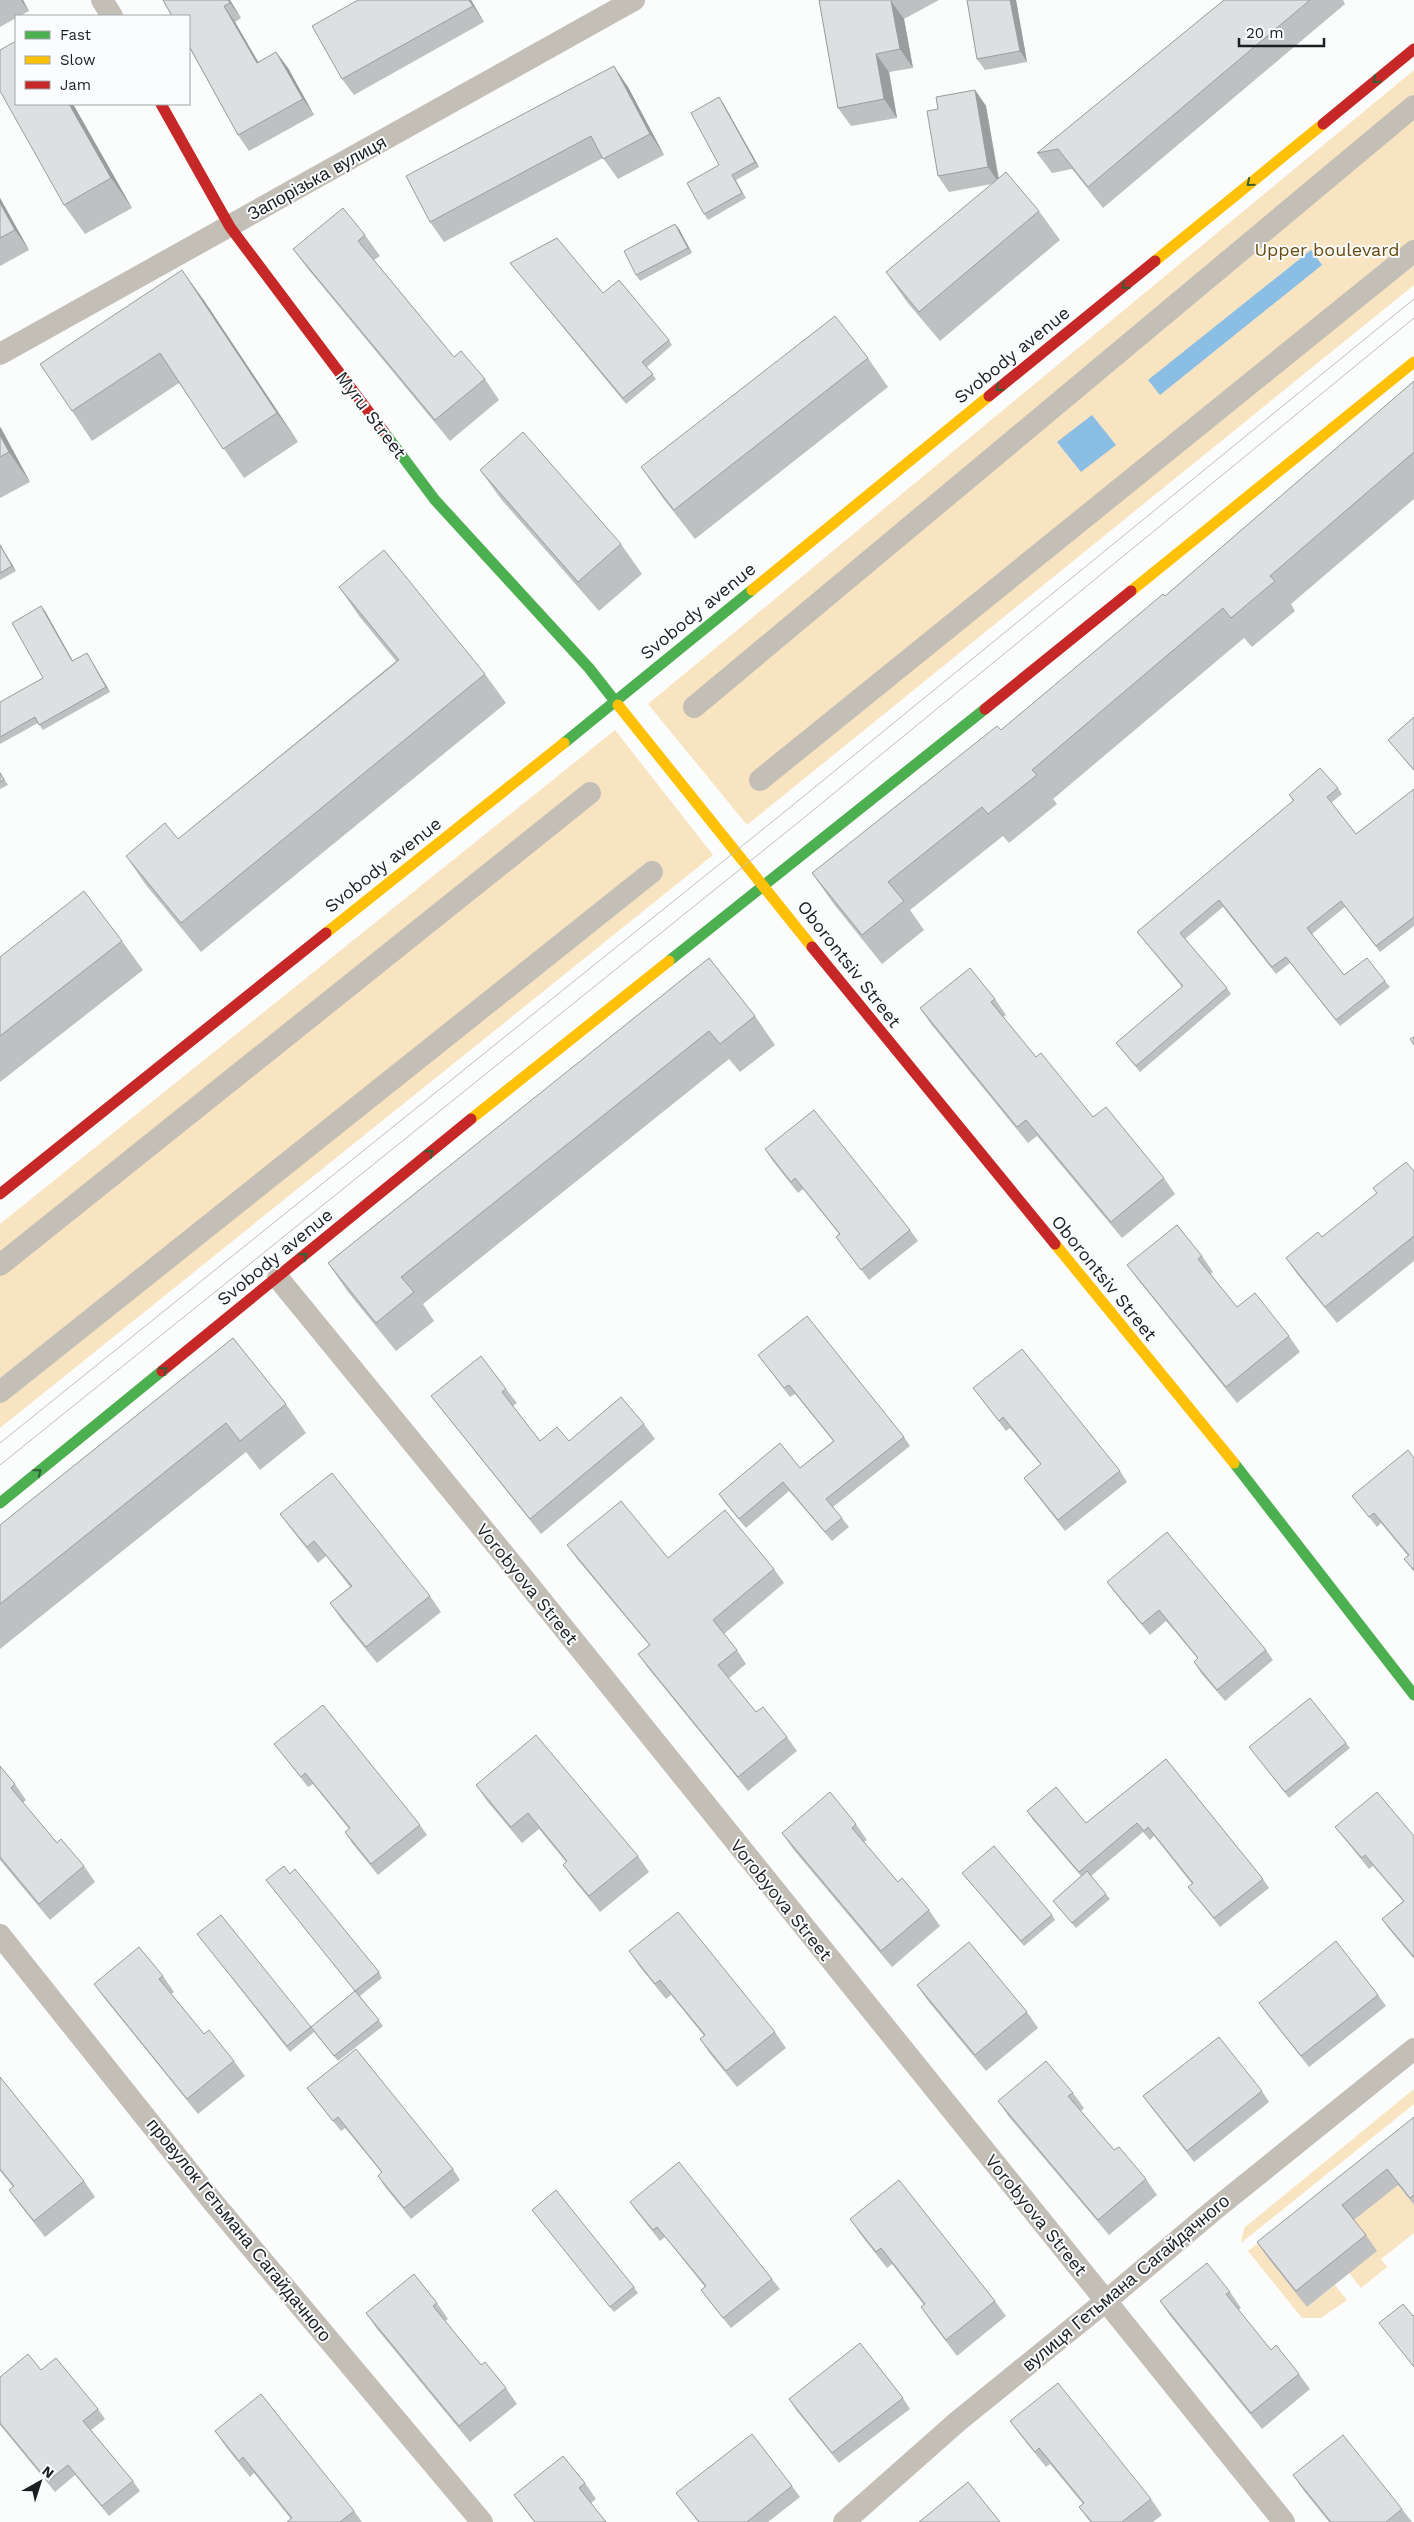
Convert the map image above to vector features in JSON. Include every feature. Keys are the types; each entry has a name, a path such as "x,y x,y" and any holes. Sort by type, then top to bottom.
{"main road":[{"name":"Svobody avenue","path":"0,1194 616,701 1414,49"},
{"name":"Myru Street","path":"162,105 230,227 435,500 589,668 764,885"},
{"name":"Svobody avenue","path":"0,1503 503,1093 1414,362"},
{"name":"Oborontsiv Street","path":"764,885 868,1017 1234,1464 1414,1695"}],"street":[{"path":"102,0 111,15"},
{"name":"Запорізька вулиця","path":"0,354 634,0"},
{"path":"694,707 1414,106"},
{"path":"760,780 1414,252"},
{"path":"0,1265 590,792"},
{"path":"0,1392 652,872"},
{"name":"Vorobyova Street","path":"278,1278 1284,2522"},
{"name":"провулок Гетьмана Сагайдачного","path":"0,1935 213,2202 482,2522"},
{"name":"вулиця Гетьмана Сагайдачного","path":"844,2522 957,2422 1214,2210 1414,2049"}],"green space":[{"name":"Upper boulevard","path":"1414,70 1414,285 747,825 648,704"},
{"path":"615,730 713,855 0,1428 0,1224"},
{"path":"1414,2089 1414,2104 1241,2243 1244,2228"},
{"path":"1414,2117 1398,2185 1414,2205 1414,2233 1381,2259 1387,2267 1361,2288 1349,2273 1353,2221 1360,2216 1345,2196 1307,2307 1335,2285 1347,2300 1321,2318 1302,2318 1248,2251"}],"water":[{"path":"1311,250 1322,265 1160,395 1148,380"},
{"path":"1092,415 1116,445 1081,472 1057,442"}],"building":[{"path":"163,0 228,0 230,3 224,6 257,63 276,52 303,99 238,135 190,48 190,15 171,15"},
{"path":"358,0 469,0 473,6 342,79 312,26"},
{"path":"819,0 892,0 900,49 876,54 884,99 838,108"},
{"path":"967,0 1010,0 1020,51 977,59"},
{"path":"1224,0 1310,0 1088,187 1058,149 1037,153"},
{"path":"15,42 15,105 70,105 111,178 64,205 0,91 0,50"},
{"path":"614,66 650,134 603,159 591,136 430,222 406,176"},
{"path":"975,90 988,167 938,176 927,111 938,109 936,97"},
{"path":"719,97 755,162 732,175 742,193 704,214 687,183 719,165 691,113"},
{"path":"1006,172 1039,211 919,312 886,272"},
{"path":"0,203 15,230 0,238"},
{"path":"343,208 365,235 358,241 454,357 461,351 485,379 435,420 293,249"},
{"path":"675,224 688,248 636,275 624,251"},
{"path":"557,238 603,293 619,280 669,340 642,362 653,374 623,398 510,263"},
{"path":"182,270 277,413 223,449 160,353 72,411 40,364"},
{"path":"835,316 868,358 674,510 641,467"},
{"path":"1414,381 1414,452 1270,576 1275,581 1231,618 1223,608 1032,770 1037,775 988,814 982,807 888,882 904,901 862,935 812,873 997,726 1001,730 1163,594 1165,596"},
{"path":"523,432 621,544 578,582 480,470"},
{"path":"0,435 9,452 0,457"},
{"path":"0,545 12,566 0,573"},
{"path":"384,550 485,674 181,923 126,856 165,823 178,839 399,660 339,587"},
{"path":"41,606 72,661 87,653 106,687 39,725 35,717 0,737 0,702 43,678 12,623"},
{"path":"1414,717 1414,770 1388,740"},
{"path":"1320,768 1338,788 1327,797 1356,834 1414,789 1414,917 1376,946 1341,901 1307,928 1344,975 1367,958 1385,981 1336,1020 1286,957 1272,967 1219,900 1180,933 1227,988 1136,1066 1116,1043 1183,986 1137,932 1294,800 1289,795"},
{"path":"0,773 4,780 0,782"},
{"path":"84,891 122,941 0,1036 0,957"},
{"path":"709,958 755,1016 720,1044 709,1031 401,1277 414,1292 376,1323 328,1263"},
{"path":"970,968 995,999 991,1002 1036,1057 1041,1053 1093,1117 1106,1107 1164,1178 1111,1222 1026,1120 1017,1127 920,1008"},
{"path":"1414,1037 1414,1045 1410,1039"},
{"path":"814,1110 910,1230 861,1270 836,1237 840,1234 795,1178 791,1182 765,1149"},
{"path":"1406,1162 1414,1171 1414,1236 1325,1307 1286,1258 1318,1232 1322,1237 1377,1193 1373,1188"},
{"path":"1177,1225 1202,1256 1198,1259 1237,1307 1255,1293 1289,1336 1226,1387 1127,1265"},
{"path":"807,1316 904,1437 826,1499 842,1518 825,1532 783,1482 739,1519 719,1494 780,1443 800,1468 834,1441 789,1385 784,1388 758,1355"},
{"path":"233,1338 286,1404 240,1441 226,1423 0,1604 0,1525"},
{"path":"1022,1349 1120,1471 1058,1520 1024,1478 1041,1464 1003,1417 999,1421 973,1388"},
{"path":"481,1356 506,1389 502,1392 540,1441 557,1427 569,1441 621,1397 644,1424 530,1519 431,1396"},
{"path":"1408,1450 1414,1458 1414,1570 1404,1559 1409,1555 1374,1513 1369,1517 1352,1496"},
{"path":"332,1473 430,1596 366,1647 330,1603 352,1586 314,1541 307,1547 280,1514"},
{"path":"621,1501 668,1558 725,1510 774,1569 713,1620 737,1650 718,1665 756,1712 763,1707 787,1737 738,1777 638,1654 650,1645 567,1545"},
{"path":"1167,1532 1266,1650 1217,1690 1194,1662 1198,1658 1159,1610 1142,1624 1107,1582"},
{"path":"1310,1698 1346,1743 1285,1792 1249,1747"},
{"path":"323,1705 420,1825 371,1864 345,1832 350,1828 305,1773 301,1777 274,1744"},
{"path":"536,1735 638,1856 589,1896 563,1865 567,1861 528,1813 511,1827 476,1785"},
{"path":"1166,1759 1263,1879 1214,1918 1188,1887 1193,1883 1148,1827 1144,1831 1137,1823 1079,1872 1027,1811 1056,1787 1086,1823"},
{"path":"0,1766 15,1784 11,1788 57,1843 61,1839 84,1866 39,1904 0,1857"},
{"path":"830,1792 856,1824 852,1828 898,1882 902,1878 929,1910 881,1951 782,1833"},
{"path":"1377,1792 1414,1836 1414,1957 1382,1919 1404,1901 1365,1855 1362,1858 1335,1827"},
{"path":"994,1846 1052,1915 1021,1941 962,1873"},
{"path":"284,1866 290,1874 295,1869 379,1972 355,1991 266,1880"},
{"path":"1087,1871 1106,1894 1072,1923 1053,1901"},
{"path":"678,1912 775,2032 726,2071 700,2039 705,2035 660,1980 655,1984 629,1951"},
{"path":"221,1915 311,2027 287,2046 197,1934"},
{"path":"1336,1941 1378,1995 1301,2056 1259,2003"},
{"path":"969,1942 1027,2012 975,2055 917,1985"},
{"path":"139,1947 163,1976 159,1979 204,2034 209,2030 234,2061 187,2099 94,1984"},
{"path":"355,1991 379,2020 334,2056 311,2027"},
{"path":"1219,2037 1262,2091 1187,2151 1143,2096"},
{"path":"356,2049 453,2169 404,2208 378,2176 382,2172 338,2117 333,2121 307,2088"},
{"path":"1046,2061 1073,2093 1068,2096 1114,2150 1119,2147 1146,2179 1098,2220 998,2101"},
{"path":"0,2077 84,2181 34,2221 9,2190 14,2186 0,2169"},
{"path":"1414,2117 1414,2195 1410,2198 1387,2169 1342,2205 1366,2235 1296,2291 1257,2242"},
{"path":"679,2162 772,2279 723,2318 701,2290 706,2286 657,2227 653,2230 630,2202"},
{"path":"899,2180 995,2301 946,2340 921,2307 925,2304 881,2248 876,2252 850,2219"},
{"path":"556,2190 634,2287 610,2307 532,2210"},
{"path":"1207,2263 1230,2292 1226,2294 1271,2350 1276,2345 1299,2374 1251,2413 1160,2301"},
{"path":"414,2274 437,2303 433,2306 481,2365 485,2362 506,2388 459,2426 366,2313"},
{"path":"1403,2304 1414,2315 1414,2367 1379,2323"},
{"path":"860,2343 903,2398 832,2453 789,2399"},
{"path":"28,2354 41,2370 56,2358 98,2409 83,2421 133,2481 102,2506 68,2465 48,2481 0,2423 0,2377"},
{"path":"1058,2383 1151,2499 1122,2522 1092,2522 1079,2507 1084,2503 1039,2448 1035,2452 1010,2421"},
{"path":"261,2394 354,2511 340,2522 287,2522 292,2518 243,2457 239,2461 215,2431"},
{"path":"752,2434 792,2486 747,2522 699,2522 676,2493"},
{"path":"1343,2435 1402,2509 1386,2522 1331,2522 1293,2475"},
{"path":"563,2456 585,2483 579,2488 606,2522 535,2522 514,2495"},
{"path":"968,2482 1000,2522 919,2522"}],"tram line":[{"path":"0,1443 788,809 1414,299"},
{"path":"0,1465 800,821 1414,318"}],"traffic: fast":[{"path":"384,432 435,500 589,668 618,705"},
{"path":"564,743 752,590"},
{"path":"669,961 985,709"},
{"path":"0,1503 162,1371"},
{"path":"1234,1463 1414,1695"}],"traffic: slow":[{"path":"1155,261 1323,124"},
{"path":"1131,591 1414,362"},
{"path":"752,590 989,396"},
{"path":"618,705 812,947"},
{"path":"326,933 564,743"},
{"path":"471,1119 669,961"},
{"path":"1055,1244 1234,1463"}],"traffic: jam":[{"path":"1323,124 1414,49"},
{"path":"162,105 230,227 384,432"},
{"path":"989,396 1155,261"},
{"path":"985,709 1131,591"},
{"path":"0,1194 326,933"},
{"path":"812,947 1055,1244"},
{"path":"162,1371 471,1119"}]}
